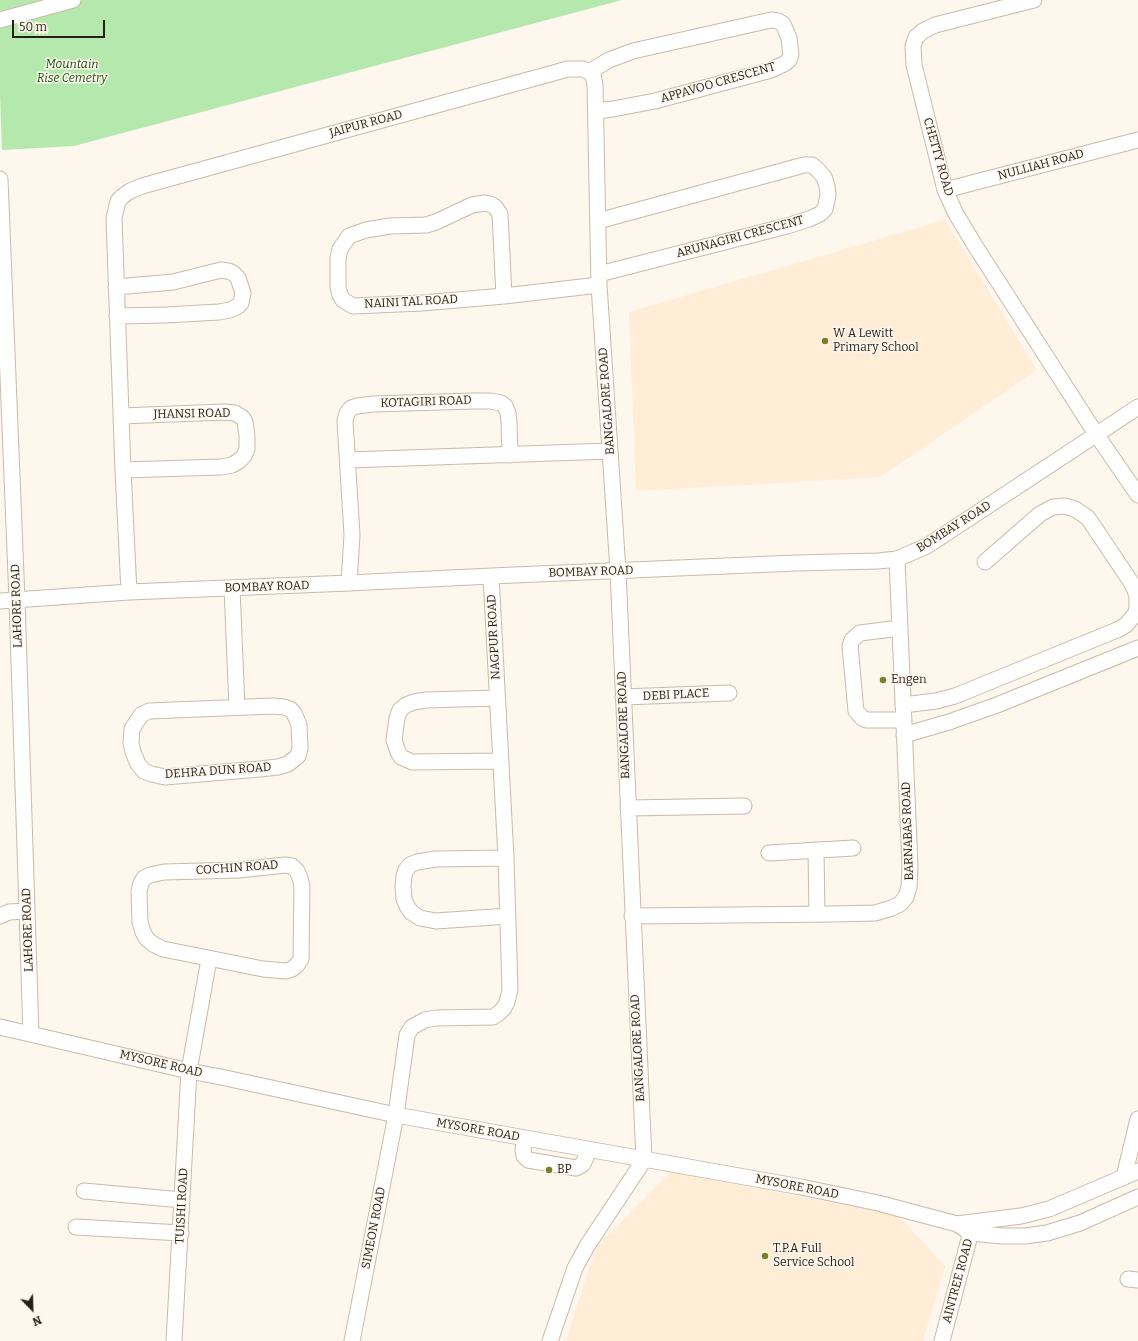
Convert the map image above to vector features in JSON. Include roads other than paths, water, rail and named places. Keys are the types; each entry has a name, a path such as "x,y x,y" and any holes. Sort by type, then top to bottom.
{"street":[{"path":"0,20 73,0"},
{"name":"CHETTY ROAD","path":"1034,0 935,25 923,30 916,38 913,46 914,64 945,190 956,214 1096,434 1138,495"},
{"name":"APPAVOO CRESCENT","path":"592,78 609,60 632,51 771,20 778,21 782,24 789,38 791,55 789,60 771,70 655,101 597,111"},
{"name":"JAIPUR ROAD","path":"116,287 114,218 118,202 130,191 142,186 568,69 583,69 592,78"},
{"name":"BANGALORE ROAD","path":"592,78 597,111 599,279 618,572 632,916 644,1160"},
{"name":"NULLIAH ROAD","path":"945,190 1138,140"},
{"name":"ARUNAGIRI CRESCENT","path":"598,221 804,165 812,165 818,170 824,177 827,186 828,195 825,209 820,214 809,219 599,279"},
{"name":"LAHORE ROAD","path":"0,179 32,1034"},
{"name":"NAINI TAL ROAD","path":"504,296 500,214 495,207 485,203 472,205 436,222 426,225 390,226 366,230 349,236 340,248 338,258 338,287 343,300 353,306 422,303 504,296 599,279"},
{"path":"117,316 219,312 230,310 238,306 241,303 243,294 238,278 228,270 221,270 173,282 116,287 117,316 123,470 129,592"},
{"name":"KOTAGIRI ROAD","path":"349,583 352,535 345,421 351,408 373,404 473,401 490,401 500,403 505,406 508,412 510,455"},
{"name":"BOMBAY ROAD","path":"0,601 129,592 618,572 796,563 878,561 897,558 927,546 1138,407"},
{"name":"JHANSI ROAD","path":"121,416 224,412 235,413 243,418 247,436 247,449 244,456 232,465 221,467 123,470"},
{"path":"348,460 610,452"},
{"path":"900,628 860,633 852,640 850,646 856,711 862,718 867,720 903,712 955,696 1118,630 1126,625 1136,613 1137,597 1131,582 1088,518 1075,509 1065,506 1053,507 1040,514 985,562"},
{"name":"BARNABAS ROAD","path":"632,916 876,913 900,904 906,897 909,888 910,866 897,558"},
{"name":"NAGPUR ROAD","path":"396,1115 405,1043 407,1035 412,1027 419,1023 436,1018 493,1017 504,1008 510,990 511,977 506,858 491,576"},
{"path":"232,588 237,707"},
{"path":"904,735 942,725 997,705 1138,648"},
{"name":"DEBI PLACE","path":"623,697 729,692"},
{"name":"NAGPUR ROAD","path":"497,698 426,700 406,705 400,710 396,718 394,740 401,757 412,762 500,761"},
{"name":"DEHRA DUN ROAD","path":"237,707 284,707 294,713 299,725 300,748 298,756 288,764 278,767 165,777 144,771 138,764 131,743 132,729 141,715 149,711 157,710 237,707"},
{"path":"628,808 744,806"},
{"path":"769,853 853,848"},
{"path":"816,850 817,914"},
{"path":"506,858 436,859 417,862 410,865 406,870 403,886 404,899 407,906 411,912 420,918 436,921 508,916"},
{"name":"COCHIN ROAD","path":"285,865 292,866 297,871 302,886 302,947 301,959 298,965 286,971 263,969 209,959 163,949 147,939 140,922 139,900 141,883 144,878 164,872 239,870 285,865"},
{"path":"0,916 9,912 27,911"},
{"path":"189,1071 209,959"},
{"name":"MYSORE ROAD","path":"0,1027 189,1071 396,1115 801,1187 878,1203 1002,1236 1025,1236 1047,1233 1080,1223 1138,1197"},
{"name":"TUISHI ROAD","path":"174,1341 189,1071"},
{"name":"SIMEON ROAD","path":"352,1341 396,1115"},
{"path":"1124,1178 1138,1119"},
{"path":"525,1138 523,1150 524,1156 528,1160 576,1168 583,1164 589,1150"},
{"path":"550,1341 575,1268 587,1246 644,1160"},
{"path":"972,1227 1049,1209 1138,1171"},
{"path":"84,1191 182,1200"},
{"path":"76,1227 181,1233"},
{"name":"AINTREE ROAD","path":"942,1341 972,1227"}],"place":[{"name":"W A Lewitt Primary School","path":"825,341"},
{"name":"Engen","path":"883,680"},
{"name":"BP","path":"549,1170"},
{"name":"T.P.A Full Service School","path":"765,1256"}],"park label":[{"name":"Mountain Rise Cemetry","path":"72,72"}]}
